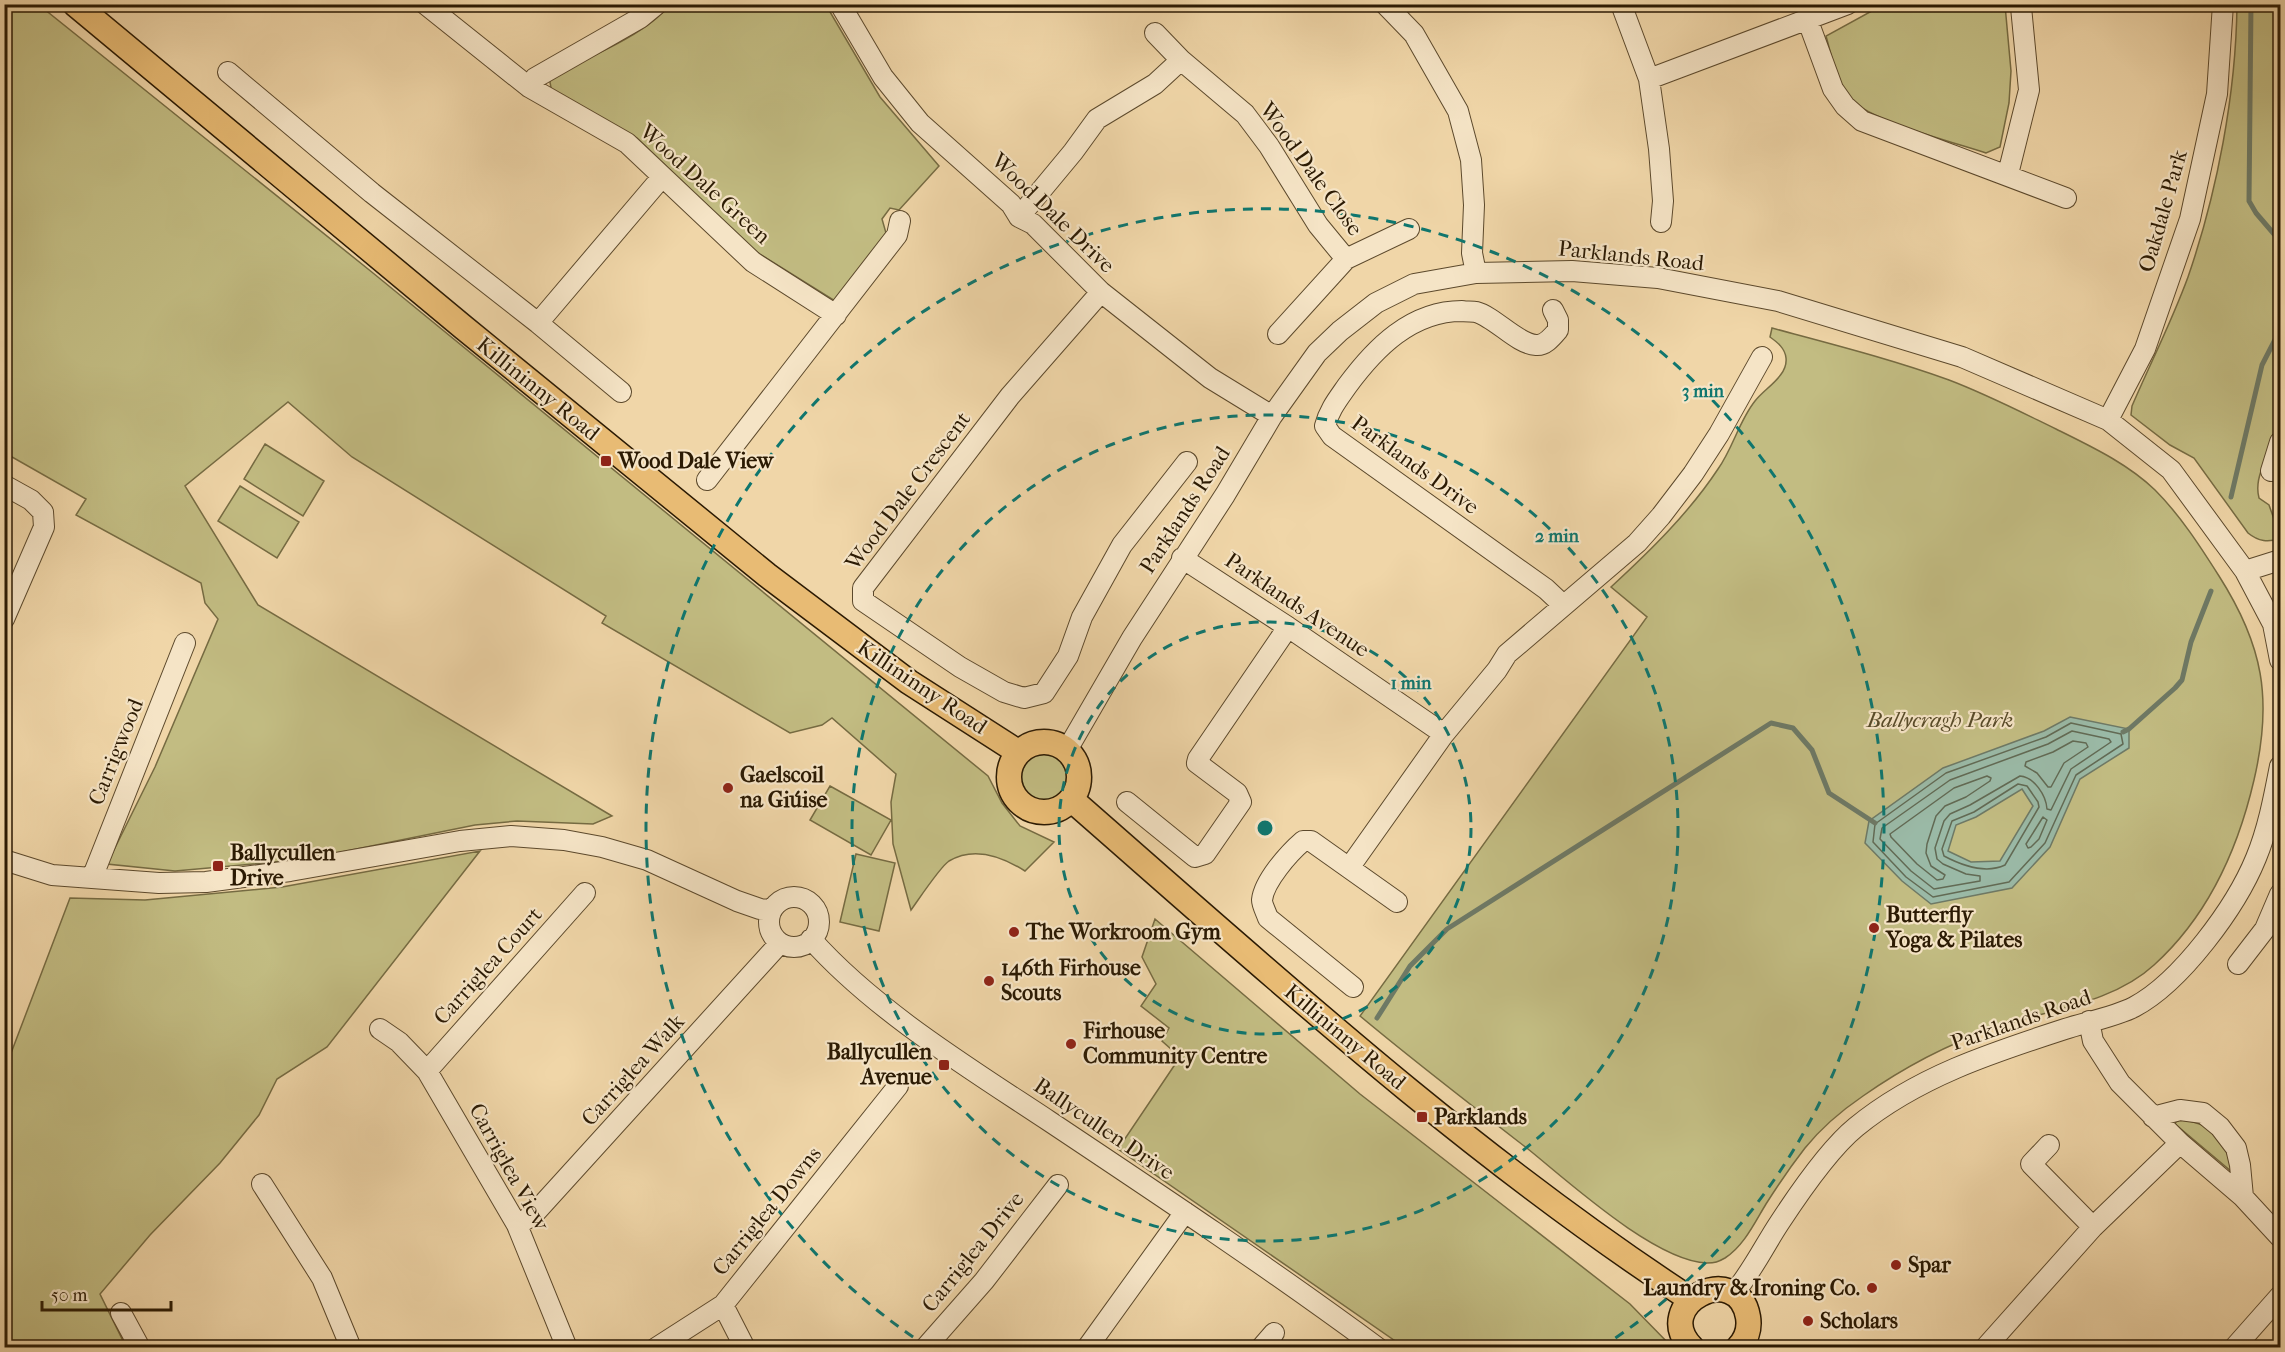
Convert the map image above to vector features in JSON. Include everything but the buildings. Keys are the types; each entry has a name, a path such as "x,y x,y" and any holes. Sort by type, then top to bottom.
{"main road":[{"name":"Killininny Road","path":"75,4 463,327 777,583 909,682 1018,752"},
{"path":"1045,741 1067,750 1078,770 1079,781 1072,800 1059,809 1048,812 1036,812 1016,800 1008,778 1010,766 1018,752 1034,743 1045,741"},
{"name":"Killininny Road","path":"1072,800 1269,973 1387,1072 1610,1246 1690,1299"},
{"path":"1692,1347 1682,1332 1681,1320 1684,1309 1690,1299 1711,1289 1733,1294 1742,1302 1749,1323 1742,1346"}],"street":[{"name":"Wood Dale Green","path":"425,4 529,87 627,143 753,262 836,315"},
{"path":"529,87 536,78 640,18 657,4"},
{"name":"Wood Dale Drive","path":"840,4 883,77 920,123 1011,204 1019,217 1033,224 1101,292 1210,378 1272,416"},
{"path":"1385,4 1414,34 1458,111 1471,160 1472,253 1476,273"},
{"path":"1621,4 1649,79 1660,159 1663,201 1661,222"},
{"path":"1649,79 1808,21 1848,4"},
{"name":"Oakdale Park","path":"2108,420 2145,349 2190,219 2217,94 2223,4"},
{"path":"2008,174 2029,90 2020,7"},
{"path":"1808,21 1833,89 1845,106 1862,121 2008,174 2066,198"},
{"name":"Wood Dale Close","path":"1155,33 1182,60 1245,114 1269,146 1318,225 1346,259"},
{"path":"1019,217 1074,152 1097,119 1155,84 1182,60"},
{"path":"228,72 372,193 538,323 621,392"},
{"path":"538,323 662,177"},
{"path":"707,480 897,235 900,221"},
{"name":"Wood Dale Close","path":"1278,334 1346,259 1408,229"},
{"name":"Parklands Road","path":"1067,750 1182,558 1225,495 1272,416 1317,353 1340,331 1376,303 1414,284 1476,273 1572,271 1658,278 1778,301 1962,357 2108,420 2171,470 2245,571 2273,624 2280,660"},
{"name":"Wood Dale Crescent","path":"1101,292 1010,396 863,588 863,601 960,667 1004,692 1024,698 1044,693 1068,656 1083,617 1122,545 1187,462"},
{"name":"Parklands Drive","path":"1553,310 1558,320 1558,330 1547,342 1539,346 1528,344 1476,312 1447,311 1422,319 1398,332 1365,361 1328,413 1325,426 1332,436 1546,589 1563,605"},
{"path":"1349,868 1444,734 1497,670 1507,654 1637,543 1661,516 1693,474 1719,434 1762,357"},
{"path":"2271,471 2280,442"},
{"path":"4,485 31,500 43,512 44,527 4,619"},
{"name":"Parklands Avenue","path":"1182,558 1288,627 1444,734"},
{"path":"2245,571 2280,560"},
{"path":"1127,802 1195,857 1205,854 1241,802 1237,793 1197,763 1198,759 1288,627"},
{"name":"Carrigwood","path":"92,878 185,643"},
{"name":"Parklands Road","path":"1733,1294 1746,1279 1780,1222 1811,1178 1840,1142 1856,1127 1905,1093 1952,1068 2133,1007 2162,987 2192,958 2239,893 2256,857 2273,802 2280,766"},
{"path":"4,860 52,875 159,883 224,880 290,871 460,841 511,836 564,840 602,847 675,872 737,901 760,909 772,910"},
{"path":"1353,987 1268,918 1262,902 1265,887 1292,850 1303,841 1311,842 1397,902"},
{"name":"Carriglea Court","path":"427,1071 585,893"},
{"path":"2238,964 2273,933 2280,894"},
{"path":"791,897 806,901 812,905 818,918 818,926 811,939 796,946 780,943 775,938 769,924 772,910 783,899 791,897"},
{"name":"Ballycullen Drive","path":"811,939 831,962 893,1013 1378,1347"},
{"name":"Carriglea Walk","path":"517,1225 533,1215 780,943"},
{"path":"2089,1021 2092,1041 2120,1083 2180,1143 2242,1197 2280,1237"},
{"name":"Carriglea View","path":"380,1029 399,1042 427,1071 517,1225 567,1347"},
{"name":"Carriglea Downs","path":"656,1347 723,1305 898,1086"},
{"path":"2153,1117 2180,1110 2203,1113 2220,1127 2236,1148 2240,1165 2242,1197"},
{"path":"1985,1347 2093,1227 2180,1143"},
{"path":"2049,1146 2031,1164 2093,1227"},
{"path":"262,1184 322,1278 351,1347"},
{"name":"Carriglea Drive","path":"925,1347 984,1281 1058,1185"},
{"path":"1087,1347 1185,1212"},
{"path":"2234,1347 2280,1296"},
{"path":"723,1305 745,1347"},
{"path":"121,1313 140,1347"},
{"path":"1261,1347 1274,1333"}],"green space":[{"path":"1896,4 2005,5 2011,71 2009,103 2000,147 1986,153 1915,131 1877,116 1852,100 1835,70 1826,36 1879,7"},
{"path":"5,5 39,5 373,273 988,776 1002,803 1020,826 1054,842 1025,871 1007,861 988,855 968,854 949,861 935,876 911,910 893,844 891,802 896,774 832,718 822,725 790,733 602,623 606,616 352,457 288,402 185,486 258,605 612,816 593,824 517,821 475,825 307,859 175,871 107,864 155,767 218,619 205,603 201,583 76,515 86,499 5,453"},
{"path":"669,5 826,5 880,97 939,166 899,210 890,208 882,219 886,233 835,301 755,251 637,138 552,93 549,77 631,36 659,16"},
{"path":"2237,5 2280,5 2280,434 2258,481 2259,498 2269,505 2280,536 2280,539 2271,541 2260,540 2248,533 2194,458 2170,445 2131,415 2132,406 2188,277 2208,212 2229,108"},
{"name":"Ballycragh Park","path":"1772,328 1927,372 1963,385 2095,449 2144,480 2181,520 2234,601 2246,626 2260,674 2263,724 2254,780 2229,856 2205,904 2190,926 2154,965 2118,989 2098,997 2077,1005 2012,1022 1958,1042 1925,1058 1878,1086 1839,1114 1811,1140 1738,1247 1723,1259 1707,1263 1686,1259 1663,1249 1613,1218 1360,1016 1647,617 1611,587 1695,501 1723,461 1749,409 1780,376 1786,364 1786,358 1784,351 1770,337"},
{"path":"265,444 324,481 303,516 244,479"},
{"path":"240,486 299,522 277,558 218,521"},
{"path":"1043,752 1052,754 1063,763 1068,777 1066,786 1057,797 1043,802 1034,800 1023,791 1018,777 1020,768 1029,757"},
{"path":"830,786 891,820 871,855 810,820"},
{"path":"480,851 327,1047 277,1079 259,1115 220,1163 150,1235 100,1294 126,1347 5,1347 5,1069 70,898 145,900 282,887"},
{"path":"856,854 895,863 879,931 840,922"},
{"path":"1155,919 1360,1094 1630,1304 1672,1347 1404,1347 1118,1149 1180,1057 1162,1041 1169,1028 1141,1006 1156,984 1142,957"},
{"path":"2178,1118 2202,1125 2217,1134 2226,1149 2232,1172 2175,1124"}],"water":[{"path":"2070,717 2129,729 2129,748 2080,779 2050,847 2012,888 1931,904 1902,881 1865,843 1869,821 1943,768 2044,731","holes":["2022,789 2033,806 2000,861 1971,862 1948,851 1956,825 1976,817"]}],"waterway":[{"path":"2251,4 2249,201 2256,213 2280,241"},
{"path":"2231,497 2262,365 2280,330"},
{"path":"2123,732 2182,680 2191,642 2211,591"},
{"path":"1377,1018 1410,966 1447,929 1771,723 1793,728 1812,750 1829,793 1875,823"}],"place":[{"name":"Wood Dale View","path":"606,461"},
{"name":"Gaelscoil na Giúise","path":"728,788"},
{"name":"Ballycullen Drive","path":"218,866"},
{"name":"Butterfly Yoga & Pilates","path":"1874,928"},
{"name":"The Workroom Gym","path":"1014,932"},
{"name":"146th Firhouse Scouts","path":"989,981"},
{"name":"Firhouse Community Centre","path":"1071,1044"},
{"name":"Ballycullen Avenue","path":"944,1065"},
{"name":"Parklands","path":"1422,1117"},
{"name":"Spar","path":"1896,1265"},
{"name":"Laundry & Ironing Co.","path":"1872,1288"},
{"name":"Scholars","path":"1808,1321"}]}
